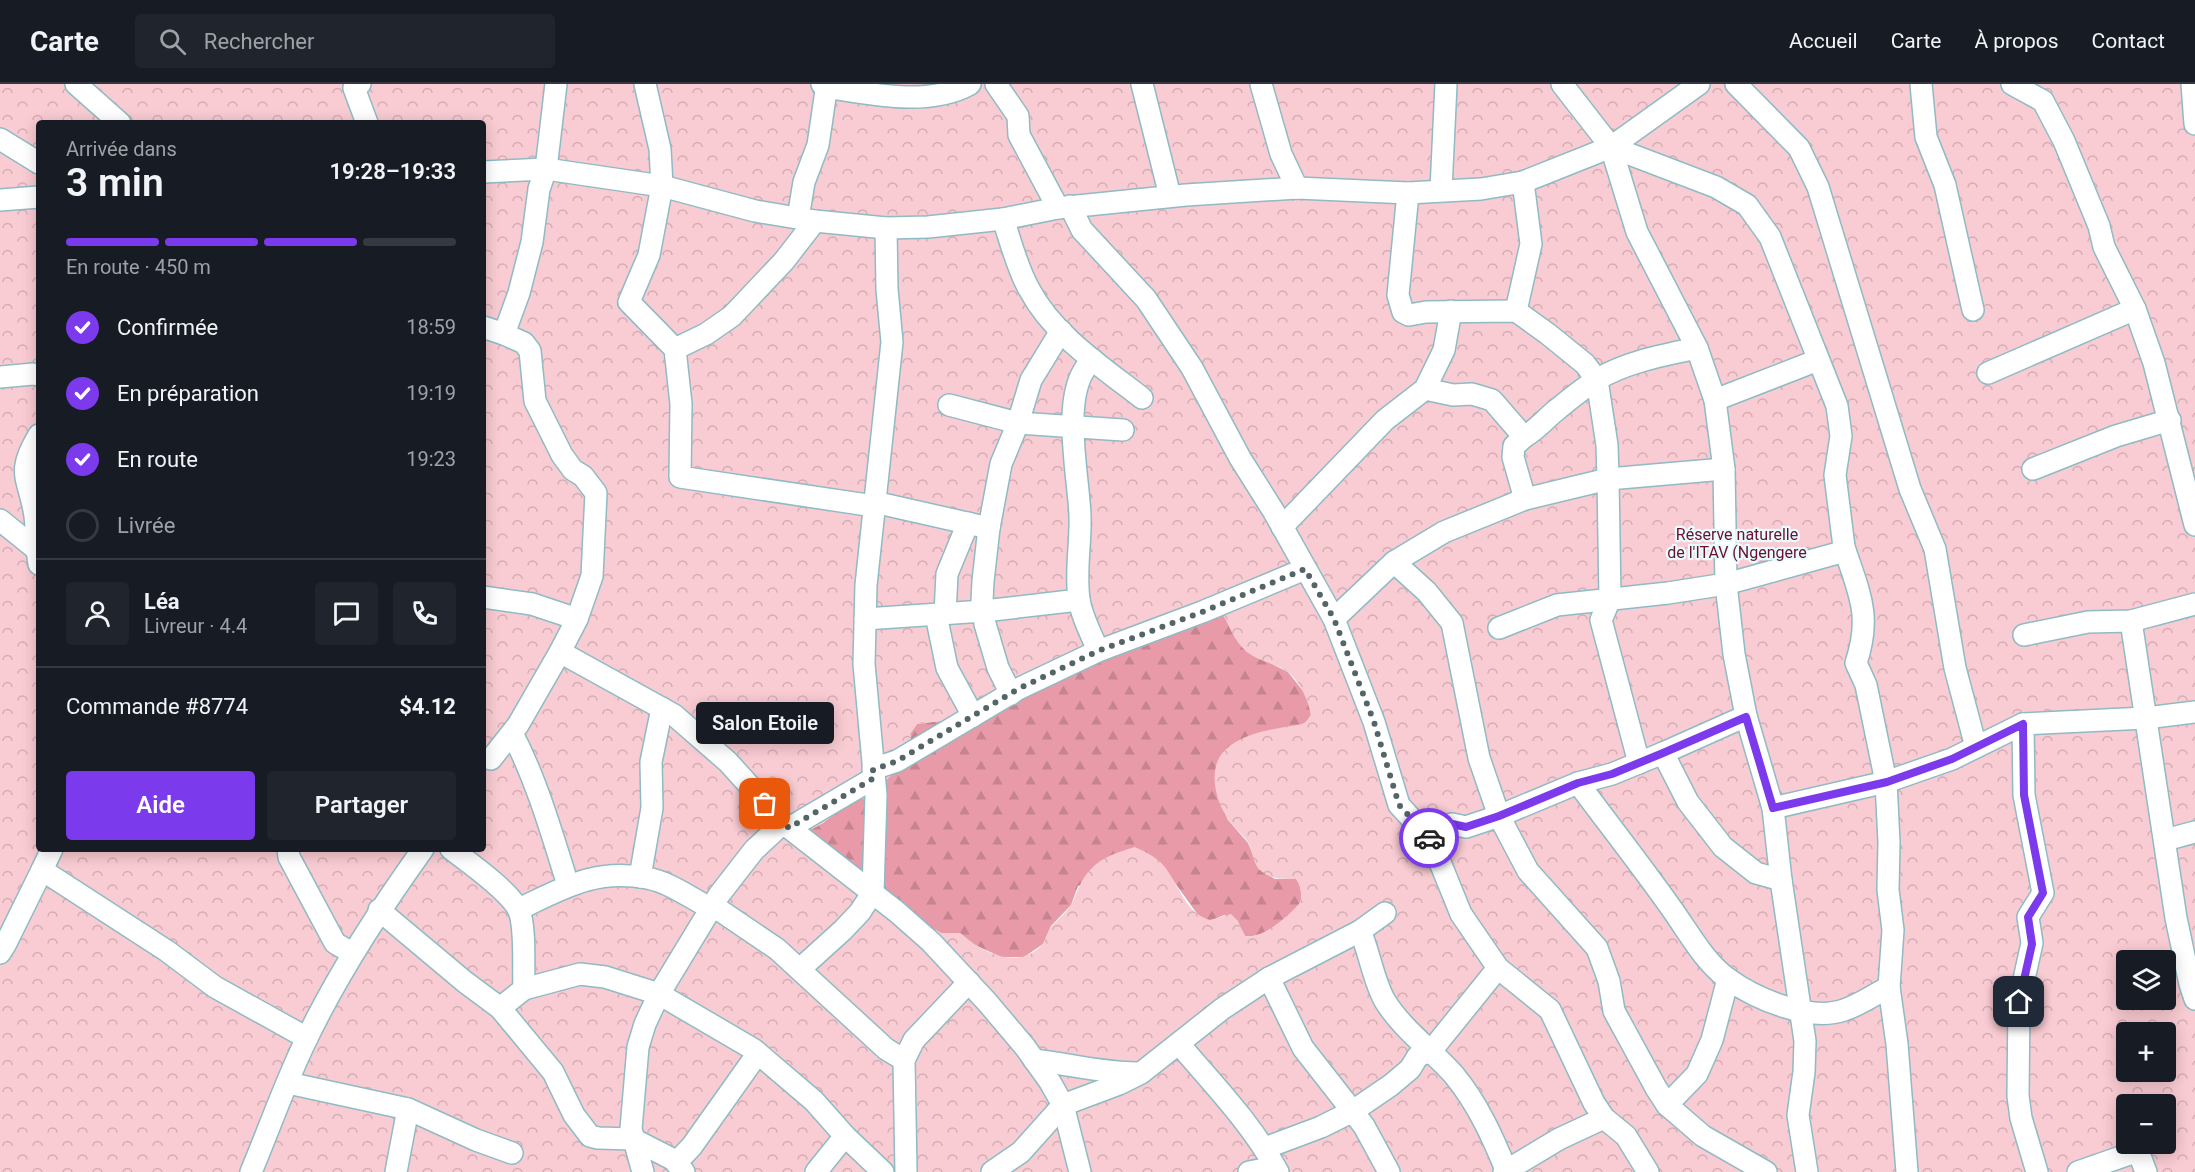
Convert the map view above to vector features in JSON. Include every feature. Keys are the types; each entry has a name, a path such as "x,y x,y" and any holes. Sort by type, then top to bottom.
{"street":[{"path":"76,84 117,120"},
{"path":"360,84 354,88 366,120"},
{"path":"504,334 519,293 531,242 539,189 546,169 556,84"},
{"path":"645,84 660,149 662,186 649,255 629,302 675,349 681,404 680,477 874,504 989,528"},
{"path":"675,349 705,334 732,316 784,261 806,219 804,182 818,145 825,85 912,98 930,97 970,84"},
{"path":"996,84 1017,116 1019,135 1064,207 1082,230 1146,299 1192,368 1245,467 1334,619 1374,722 1399,805 1431,840 1461,914 1498,969 1550,1010 1594,1103 1604,1118 1626,1136 1648,1172"},
{"path":"1142,84 1170,196"},
{"path":"1261,84 1281,154 1297,188"},
{"path":"1442,190 1446,84"},
{"path":"1562,84 1611,147 1636,232 1697,348 1715,400 1724,470 1726,584 1734,654 1746,717 1773,808 1781,880 1805,1041 1804,1072 1798,1115 1807,1172"},
{"path":"486,172 546,169 662,186 755,211 886,228 928,227 1003,219 1064,207 1170,196 1297,188 1408,193 1481,189 1523,182 1611,147 1699,84"},
{"path":"1736,84 1799,148 1818,187 1910,489 1935,549 1954,668 1976,747"},
{"path":"1921,84 1926,137 1945,185 1973,310"},
{"path":"2012,84 2045,93 2095,216 2104,247 2135,309 2154,363 2169,420 2186,449 2195,525"},
{"path":"2192,84 2194,117"},
{"path":"0,139 36,161"},
{"path":"1611,147 1716,187 1747,205 1770,237 1837,406 1841,436 1835,475 1844,547 1863,602 1863,642 1856,663 1866,685 1887,782 1888,891 1893,930 1889,987 1907,1172"},
{"path":"1516,311 1531,244 1523,182"},
{"path":"1408,193 1398,295 1403,312 1409,315 1451,311 1516,311 1585,364 1597,380 1607,445 1608,479 1610,599 1601,620 1640,763"},
{"path":"0,200 36,197"},
{"path":"1003,219 1028,288 1045,315 1093,360 1142,398"},
{"path":"801,968 843,930 860,912 873,892 876,795 864,664 867,557 892,342 887,289 886,228"},
{"path":"1989,373 2135,309"},
{"path":"1282,527 1385,420 1425,389 1444,350 1451,311"},
{"path":"486,328 527,346 530,351 535,400 562,454 573,470 583,476 596,493 592,576 577,619 512,733 486,761"},
{"path":"1011,694 998,668 984,611 983,581 989,528 1001,464 1018,423 1031,380 1061,331"},
{"path":"1525,499 1513,457 1514,446 1524,437 1534,431 1558,408 1597,380 1664,354 1697,348"},
{"path":"1093,360 1084,367 1076,394 1072,426 1080,516 1079,600 1098,651"},
{"path":"1715,400 1818,360"},
{"path":"0,377 36,374"},
{"path":"1425,389 1453,395 1473,394 1492,400 1524,437"},
{"path":"950,405 1018,423 1123,430"},
{"path":"2033,469 2116,436 2169,420"},
{"path":"36,440 28,453 24,469 36,529"},
{"path":"1334,619 1394,562 1444,532 1525,499 1608,479 1724,470"},
{"path":"0,520 36,554"},
{"path":"968,523 947,574 940,615 947,668 973,716"},
{"path":"1499,628 1557,605 1726,584 1838,553 1844,547"},
{"path":"1394,562 1427,592 1452,623 1479,758 1499,816 1528,871 1597,948 1609,981 1614,1011 1667,1105 1703,1137 1766,1172"},
{"path":"643,1172 632,1129 638,1047 659,994 711,907 754,850 786,826 1011,694 1098,651 1202,612 1305,569"},
{"path":"486,597 532,604 577,619"},
{"path":"865,619 940,615 1079,600"},
{"path":"2024,635 2088,622 2131,621 2195,604"},
{"path":"2131,621 2176,918 2193,988"},
{"path":"560,652 674,715 728,762 786,826 873,892 931,942 969,982 1050,1082 1063,1106 1080,1172"},
{"path":"640,877 652,808 651,762 662,708"},
{"path":"1773,808 1887,782 1952,759 2023,724 2146,718 2195,712"},
{"path":"1431,840 1452,824 1466,827 1499,816 1578,783 1612,774 1640,763 1746,717"},
{"path":"2023,724 2024,795 2043,893 2028,917 2032,944 2019,1002 2017,1079 2021,1119 2037,1172"},
{"path":"512,733 523,754 568,885"},
{"path":"1663,753 1688,802 1723,847 1756,873 1781,880"},
{"path":"1578,783 1673,911 1698,949 1728,979 1760,998 1800,1011 1815,1013 1843,1011 1889,987"},
{"path":"2165,840 2195,832"},
{"path":"0,953 51,852"},
{"path":"288,852 335,944 352,953"},
{"path":"251,1172 307,1038 352,953 379,910 421,852"},
{"path":"455,852 509,896 519,909 522,927 524,989"},
{"path":"42,870 167,951 215,987 307,1038"},
{"path":"519,909 590,877 649,878 711,907 777,949 801,968 886,1049 904,1060"},
{"path":"379,910 465,982 500,1008 553,1072 574,1116 590,1136 633,1139 680,1167 692,1146 758,1053"},
{"path":"992,1172 1021,1152 1063,1106 1119,1084 1140,1073 1222,1009 1269,978 1360,931 1385,913"},
{"path":"1360,931 1385,1000 1401,1021 1455,1076 1473,1101 1489,1127 1506,1172 1559,1139 1604,1118"},
{"path":"1249,1172 1273,1162 1321,1127 1353,1111 1391,1085 1410,1069 1418,1056 1431,1051 1498,969"},
{"path":"500,1008 524,989 580,974 605,977 659,994 758,1053 814,1101 845,1136 883,1172"},
{"path":"1269,978 1303,1048 1364,1126 1389,1172"},
{"path":"1667,1105 1697,1074 1712,1040 1728,979"},
{"path":"906,1172 904,1060 914,1040 969,982"},
{"path":"1179,1044 1232,1105 1273,1162"},
{"path":"1034,1060 1070,1064 1113,1073 1140,1073"},
{"path":"288,1083 408,1109 476,1140 512,1153"},
{"path":"396,1172 408,1109"},
{"path":"816,1172 845,1136"},
{"path":"2079,1172 2138,1151 2146,1172"}],"green space":[{"name":"Réserve naturelle de l'ITAV (Ngengere","path":"0,84 2195,84 2195,1172 0,1172","holes":["1222,613 1235,639 1247,652 1282,668 1293,676 1305,695 1311,715 1302,724 1262,732 1242,739 1225,750 1216,767 1217,796 1230,822 1248,842 1258,868 1273,877 1296,879 1301,891 1300,903 1282,920 1260,934 1245,936 1237,920 1231,914 1210,920 1202,917 1183,898 1164,866 1151,855 1135,847 1106,858 1087,873 1069,908 1051,927 1042,945 1022,957 1000,956 978,947 960,933 941,933 927,925 808,831 854,799 866,799 914,754 910,734 917,724 956,719"]},
{"path":"1222,613 1246,651 1288,672 1303,691 1309,703 1311,715 1306,722 1215,781 1218,798 1228,820 1248,843 1259,869 1275,879 1296,879 1300,887 1300,903 1268,931 1245,936 1237,920 1224,915 1210,921 1198,915 1160,862 1078,886 1071,905 1051,926 1043,944 1024,957 1001,957 973,944 960,933 941,933 927,925 808,831 823,823 850,801 862,798 884,782 914,754 910,734 917,724 956,719 1081,664"}],"way so far":[{"path":"765,804 789,828 874,778 873,770 897,761 1018,689 1098,651 1202,612 1305,569 1334,619 1374,722 1399,805 1429,838"}],"place":[{"name":"Salon Etoile","path":"765,804"}],"route":[{"path":"1429,838 1431,840 1452,824 1466,827 1499,816 1578,783 1612,774 1746,717 1773,808 1887,782 1952,759 2023,724 2024,795 2043,893 2028,917 2032,944 2019,1002"}]}
